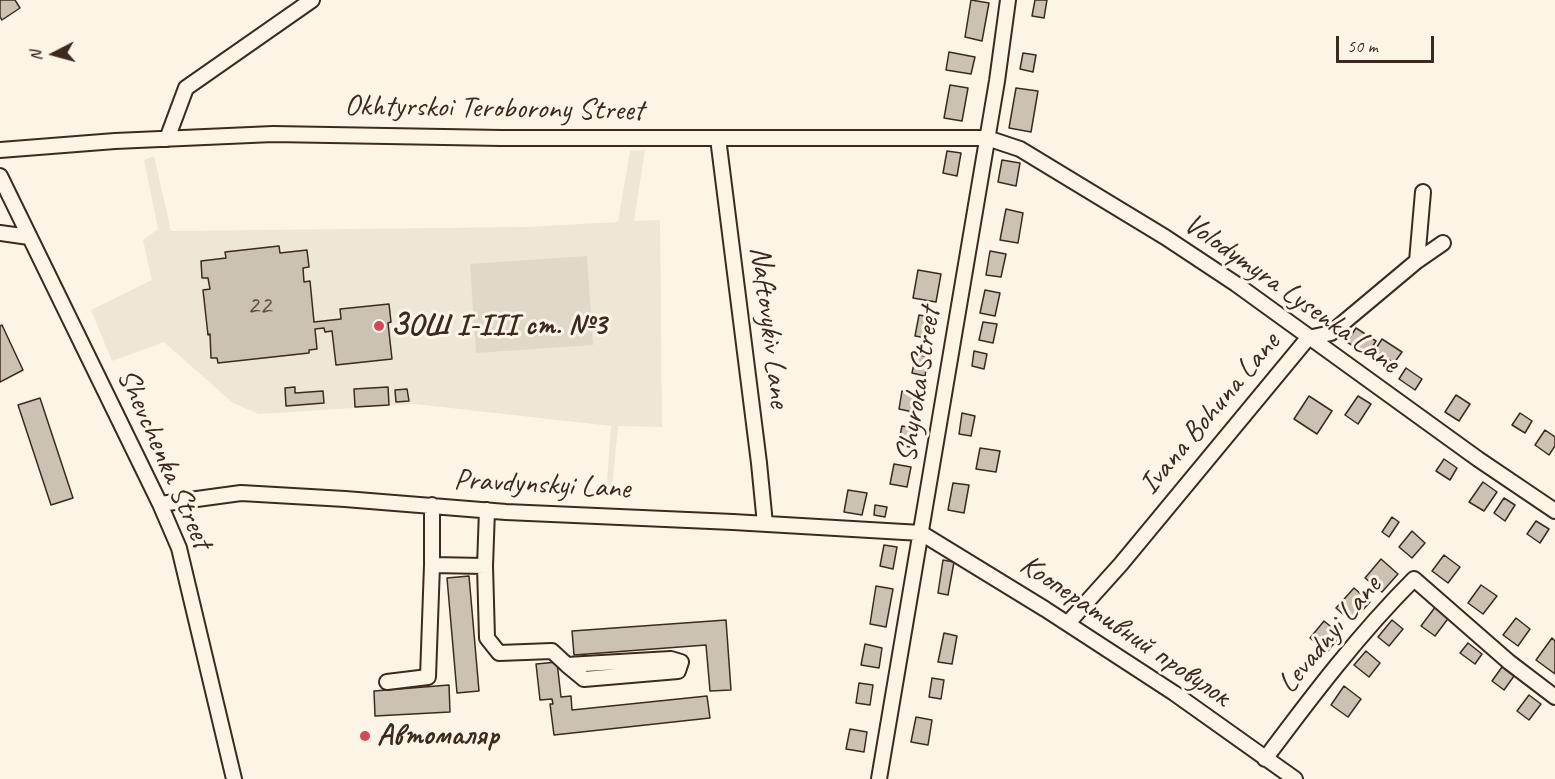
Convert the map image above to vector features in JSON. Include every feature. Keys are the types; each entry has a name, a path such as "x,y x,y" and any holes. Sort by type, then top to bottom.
{"street":[{"path":"167,139 186,88 312,0"},
{"name":"Shyroka Street","path":"879,779 987,138 1008,0"},
{"name":"Okhtyrskoi Teroborony Street","path":"0,150 273,134 501,138 987,138"},
{"name":"Naftovykiv Lane","path":"718,138 765,524"},
{"name":"Volodymyra Lysenka Lane","path":"987,138 1020,149 1236,284 1478,459 1555,511"},
{"name":"Shevchenka Street","path":"0,176 160,504 179,548 234,779"},
{"path":"1417,261 1423,192"},
{"path":"0,233 29,237"},
{"name":"Ivana Bohuna Lane","path":"1068,623 1121,564 1308,338 1331,333 1417,261 1443,243"},
{"name":"Pravdynskyi Lane","path":"160,504 241,493 487,510 921,533"},
{"path":"387,682 428,677 432,505"},
{"path":"487,510 485,566 487,638 499,653 552,651 567,665 585,679 678,671 681,662 671,659 567,665"},
{"name":"Кооперативний провулок","path":"921,533 967,559 1068,623 1174,693 1294,779"},
{"path":"432,565 485,566"},
{"name":"Levadnyi Lane","path":"1265,759 1315,691 1382,611 1414,579 1509,662 1555,698"}],"shaded area":[{"name":"ЗОШ І-ІІІ ст. №3","path":"645,150 634,221 660,220 662,427 618,426 611,498 606,497 611,426 415,404 259,414 233,403 164,342 112,361 91,310 152,280 143,240 158,229 144,160 154,156 171,231 527,227 618,222 630,151"},
{"path":"587,256 593,345 476,353 470,264"}],"building":[{"path":"0,0 15,0 20,8 2,20"},
{"path":"971,0 989,3 982,41 965,37"},
{"path":"1035,0 1047,0 1044,18 1032,16"},
{"path":"949,52 975,57 971,74 946,70"},
{"path":"1023,53 1036,55 1033,72 1020,69"},
{"path":"950,85 968,88 962,121 944,118"},
{"path":"1016,88 1038,91 1031,132 1009,128"},
{"path":"947,151 961,153 957,176 943,173"},
{"path":"1002,160 1020,163 1016,186 998,182"},
{"path":"1006,209 1023,213 1018,243 1000,240"},
{"path":"279,246 280,253 307,250 309,267 303,268 304,282 310,281 314,322 341,319 340,309 389,304 391,322 388,323 392,359 336,365 332,331 325,332 324,328 315,329 317,349 309,350 309,353 218,363 217,358 211,358 210,334 208,335 203,290 210,289 208,278 202,278 201,261 226,258 225,252"},
{"path":"990,251 1006,254 1001,277 986,275"},
{"path":"918,270 941,274 936,302 913,298"},
{"path":"985,290 1000,293 995,316 980,313"},
{"path":"919,315 930,317 927,338 915,336"},
{"path":"983,322 997,324 993,343 979,340"},
{"path":"2,325 23,370 0,382 0,326"},
{"path":"1356,328 1376,341 1367,355 1347,342"},
{"path":"1382,339 1402,352 1394,363 1375,350"},
{"path":"974,351 987,354 984,369 972,366"},
{"path":"916,354 928,357 925,376 912,373"},
{"path":"1406,368 1422,379 1415,390 1399,379"},
{"path":"295,387 295,393 323,391 324,403 286,406 285,388"},
{"path":"388,387 389,405 355,407 354,389"},
{"path":"407,389 409,401 396,402 395,390"},
{"path":"902,391 917,394 913,412 899,409"},
{"path":"1456,395 1470,404 1459,421 1445,412"},
{"path":"1309,396 1332,411 1317,434 1294,419"},
{"path":"1358,396 1371,404 1358,424 1345,415"},
{"path":"40,398 73,498 51,505 18,405"},
{"path":"962,413 975,416 971,436 959,434"},
{"path":"1520,413 1532,421 1525,433 1512,425"},
{"path":"902,426 913,428 910,447 898,445"},
{"path":"1545,430 1555,437 1555,446 1549,455 1535,445"},
{"path":"980,448 1000,451 996,472 976,469"},
{"path":"1444,459 1457,468 1450,480 1436,471"},
{"path":"894,464 911,467 907,487 890,484"},
{"path":"1483,482 1497,492 1484,511 1469,502"},
{"path":"953,483 969,485 964,513 948,510"},
{"path":"848,490 867,493 862,515 844,512"},
{"path":"1504,498 1515,505 1505,521 1494,513"},
{"path":"875,505 887,507 885,517 874,515"},
{"path":"1392,517 1399,522 1389,537 1382,532"},
{"path":"1536,521 1549,529 1540,543 1527,534"},
{"path":"1412,531 1425,543 1412,558 1399,547"},
{"path":"884,545 897,547 893,569 880,566"},
{"path":"1444,555 1460,567 1448,583 1432,571"},
{"path":"1381,559 1398,574 1382,592 1365,578"},
{"path":"943,560 954,562 948,595 938,593"},
{"path":"469,576 479,691 457,693 447,578"},
{"path":"1481,585 1497,596 1483,614 1468,603"},
{"path":"876,586 893,589 886,627 870,624"},
{"path":"1354,588 1370,602 1352,622 1336,608"},
{"path":"1436,606 1450,616 1435,636 1421,626"},
{"path":"1516,618 1530,629 1518,646 1503,635"},
{"path":"726,620 731,690 710,691 706,645 574,655 572,631"},
{"path":"1392,620 1403,629 1389,646 1378,637"},
{"path":"1324,621 1341,635 1327,652 1310,638"},
{"path":"944,633 957,636 952,664 938,662"},
{"path":"1552,638 1555,641 1555,674 1536,660"},
{"path":"1468,643 1482,654 1475,664 1460,653"},
{"path":"865,644 882,648 879,668 861,665"},
{"path":"1366,651 1380,663 1369,677 1354,665"},
{"path":"557,662 561,697 571,696 572,710 707,696 710,718 554,735 550,704 553,704 552,699 540,700 536,664"},
{"path":"1502,667 1514,676 1504,690 1492,681"},
{"path":"932,678 944,680 941,699 929,697"},
{"path":"859,683 873,685 870,705 856,703"},
{"path":"449,685 450,712 375,716 374,691"},
{"path":"1344,686 1361,699 1348,717 1331,705"},
{"path":"1529,695 1541,704 1529,720 1517,711"},
{"path":"916,717 932,720 928,745 911,742"},
{"path":"850,729 867,732 864,752 846,749"}],"place":[{"name":"ЗОШ І-ІІІ ст. №3","path":"379,326"},
{"name":"Автомаляр","path":"365,736"}]}
